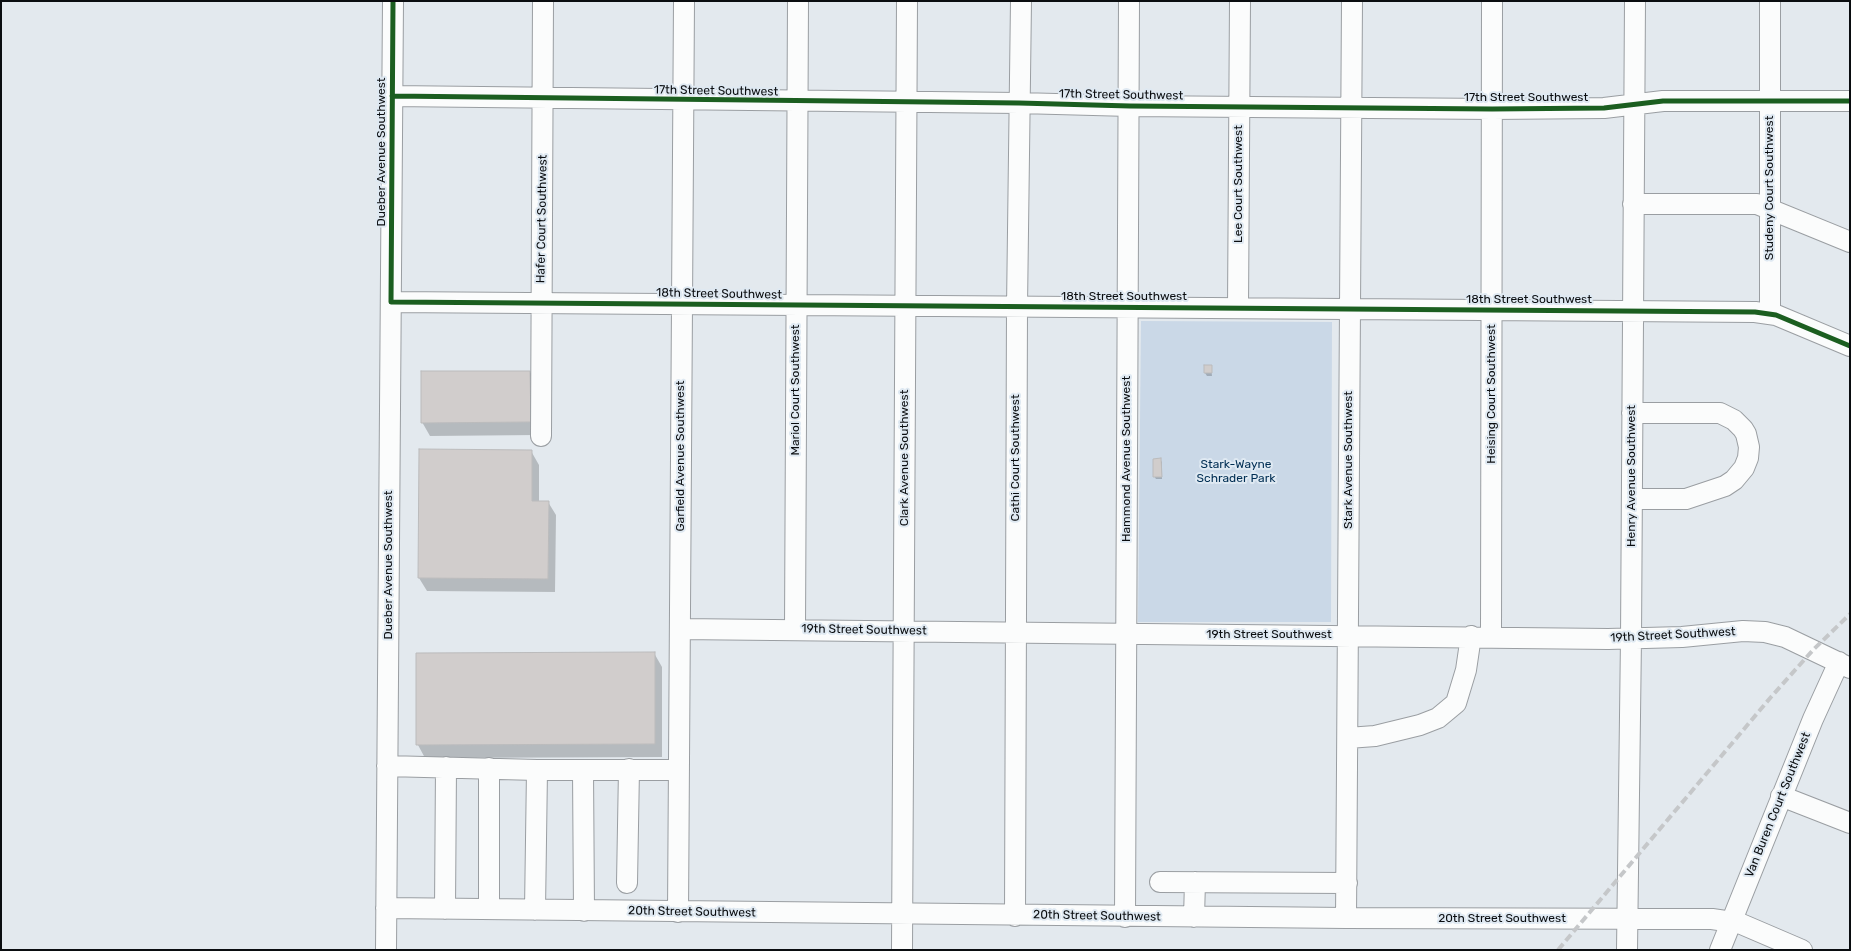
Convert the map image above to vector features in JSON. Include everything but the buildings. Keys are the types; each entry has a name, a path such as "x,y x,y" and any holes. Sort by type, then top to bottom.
{"street":[{"name":"Dueber Avenue Southwest","path":"386,950 393,1"},
{"name":"Hafer Court Southwest","path":"541,436 543,1"},
{"name":"Garfield Avenue Southwest","path":"678,912 684,1"},
{"name":"Mariol Court Southwest","path":"795,629 798,1"},
{"name":"Clark Avenue Southwest","path":"902,950 907,1"},
{"name":"Cathi Court Southwest","path":"1015,916 1017,307 1021,1"},
{"name":"Hammond Avenue Southwest","path":"1125,917 1129,1"},
{"name":"Lee Court Southwest","path":"1238,307 1240,1"},
{"name":"Stark Avenue Southwest","path":"1346,918 1352,1"},
{"name":"Heising Court Southwest","path":"1491,636 1492,1"},
{"name":"Henry Avenue Southwest","path":"1627,950 1635,1"},
{"name":"Studeny Court Southwest","path":"1770,1 1770,314"},
{"name":"17th Street Southwest","path":"392,96 1492,109 1604,108 1663,101 1850,101"},
{"path":"1633,204 1757,204 1850,242"},
{"name":"18th Street Southwest","path":"391,302 1755,312 1770,314 1850,346"},
{"path":"1632,413 1720,413 1734,420 1743,429 1749,447 1746,464 1740,474 1725,486 1686,499 1632,499"},
{"name":"19th Street Southwest","path":"680,628 1631,638 1682,637 1728,632 1765,632 1794,641 1844,665"},
{"path":"1348,738 1375,736 1420,725 1438,718 1456,703 1466,670 1471,636"},
{"name":"Van Buren Court Southwest","path":"1720,950 1782,796 1844,665"},
{"path":"387,766 537,770 679,770"},
{"path":"445,909 446,767"},
{"path":"489,768 489,909"},
{"path":"627,882 629,769"},
{"path":"535,910 537,770"},
{"path":"583,770 584,911"},
{"path":"1782,796 1850,823"},
{"path":"1160,882 1347,883"},
{"path":"1194,917 1195,882"},
{"name":"20th Street Southwest","path":"386,908 1125,917 1707,918 1731,921 1802,950"}],"green space":[{"name":"Stark-Wayne Schrader Park","path":"1141,321 1332,322 1331,622 1138,622"}],"railway":[{"path":"1558,950 1771,697 1813,650 1850,614"}],"cycle path":[{"path":"393,1 391,302 1755,312 1776,315 1850,346"},
{"path":"392,96 1492,109 1604,108 1663,101 1850,101"}]}
